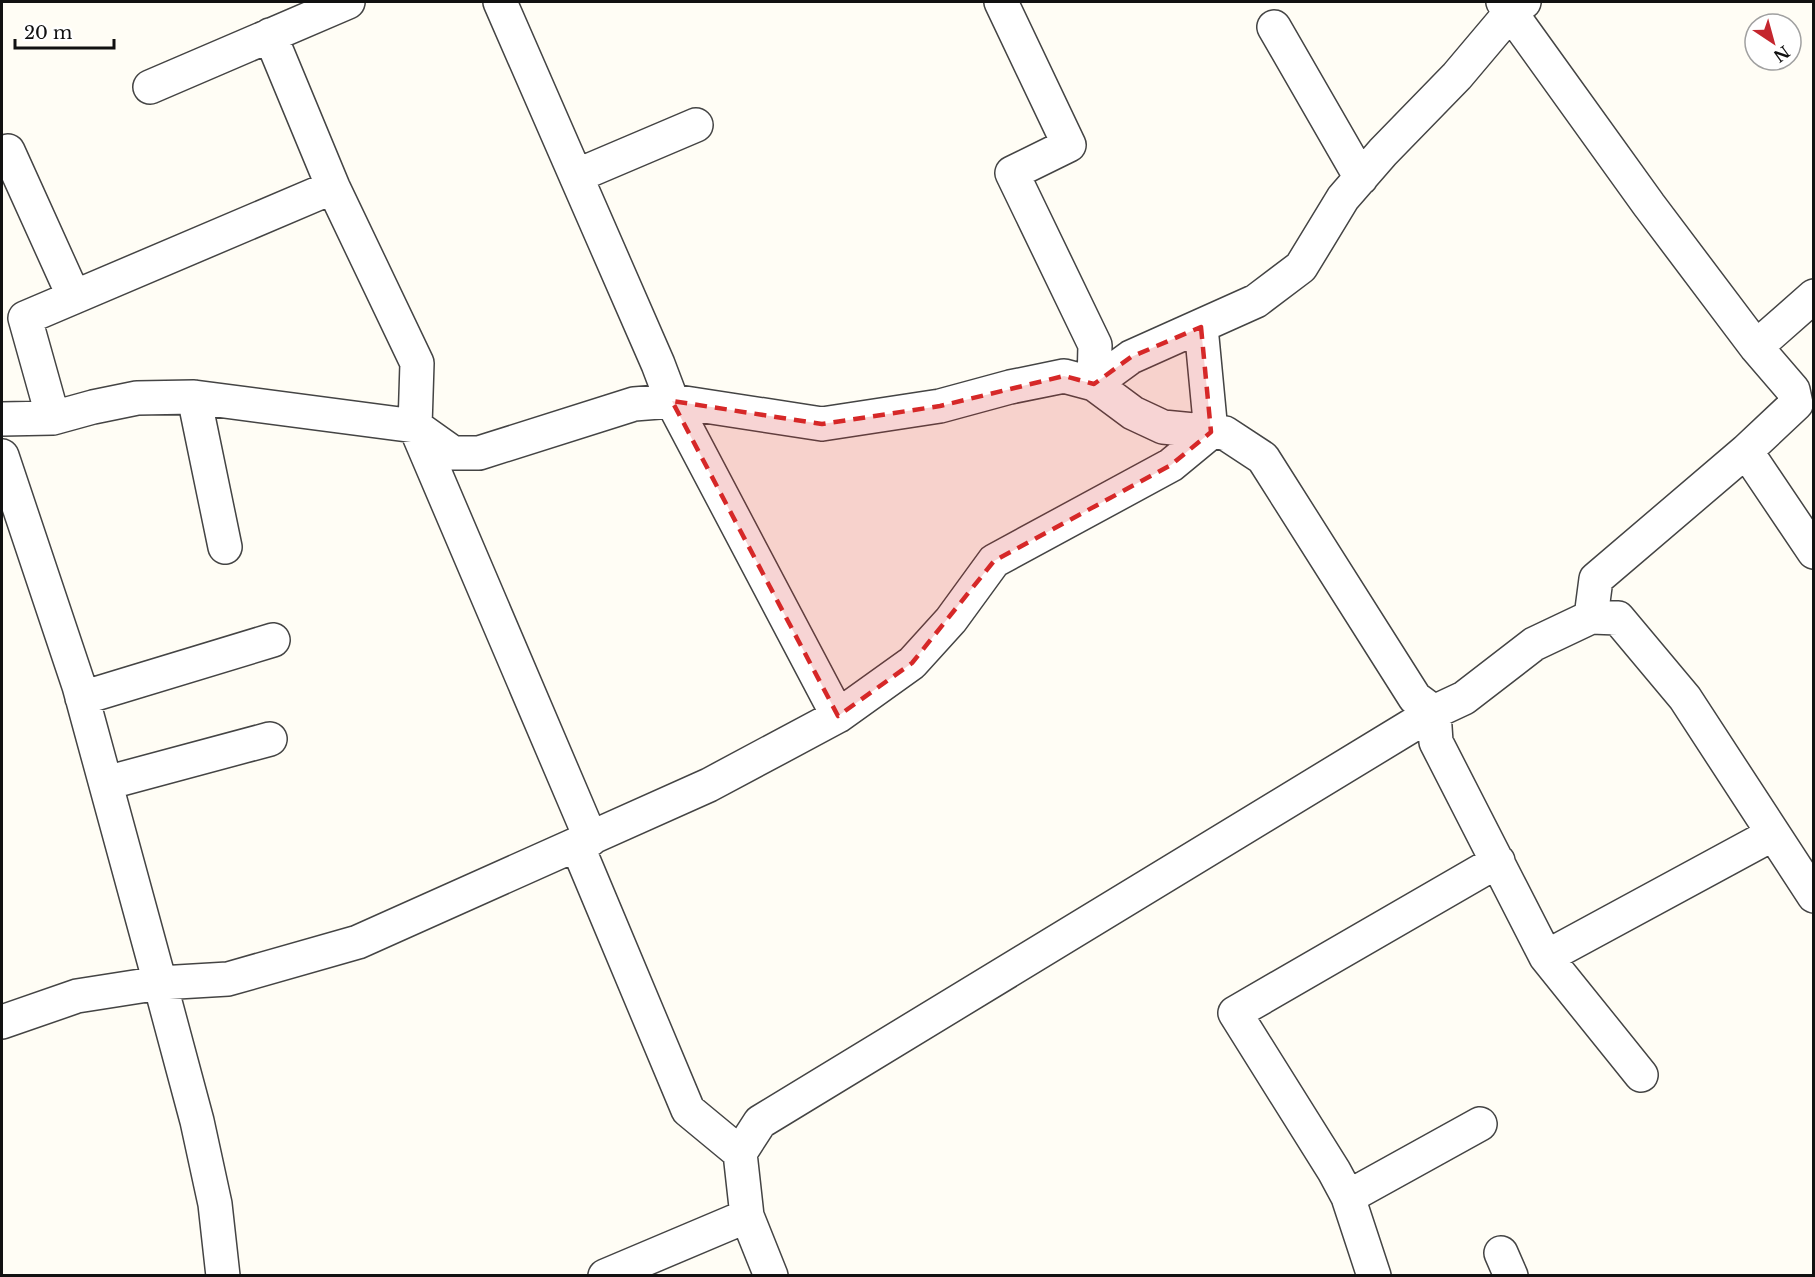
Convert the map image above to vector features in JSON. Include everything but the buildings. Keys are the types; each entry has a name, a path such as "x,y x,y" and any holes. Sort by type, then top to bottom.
{"street":[{"path":"150,87 348,2"},
{"path":"500,2 672,401 838,716"},
{"path":"1000,2 1069,145 1012,173 1095,345 1094,384"},
{"path":"1094,384 1131,357 1256,301 1301,267 1343,198 1383,152 1457,76 1513,5 1649,205 1756,347 1793,390 1796,404 1746,452 1596,579 1591,617"},
{"path":"1274,27 1361,178"},
{"path":"270,35 333,186 417,363 415,426 584,842 688,1110 740,1153"},
{"path":"576,176 696,125"},
{"path":"8,151 74,297"},
{"path":"53,418 24,318 333,186"},
{"path":"1756,347 1814,297"},
{"path":"1201,327 1211,432"},
{"path":"2,419 53,418 137,398 194,397 415,426 453,453 479,453 634,404 672,401 822,424 940,405 1064,376 1094,384 1133,413 1163,427 1225,433 1263,458 1414,698 1434,712"},
{"path":"194,397 225,547"},
{"path":"2,1022 77,996 160,982 228,979 357,942 709,785 838,716 912,663 951,620 994,561 1171,465 1211,432"},
{"path":"1746,452 1814,552"},
{"path":"2,456 82,698 160,982 197,1121 210,1183 223,1275"},
{"path":"771,1275 747,1216 740,1153 760,1122 1434,712 1464,698 1534,644 1591,617 1618,618 1685,698 1814,896"},
{"path":"82,698 273,640"},
{"path":"1434,712 1436,742 1546,957 1641,1075"},
{"path":"106,783 270,739"},
{"path":"1546,957 1773,834"},
{"path":"1374,1275 1348,1197 1235,1013 1498,861"},
{"path":"1348,1197 1480,1124"},
{"path":"605,1275 747,1216"}],"highlighted area":[{"path":"1201,327 1211,432 1171,465 994,561 912,663 838,716 672,401 822,424 940,406 1064,376 1094,384 1131,357"}]}
